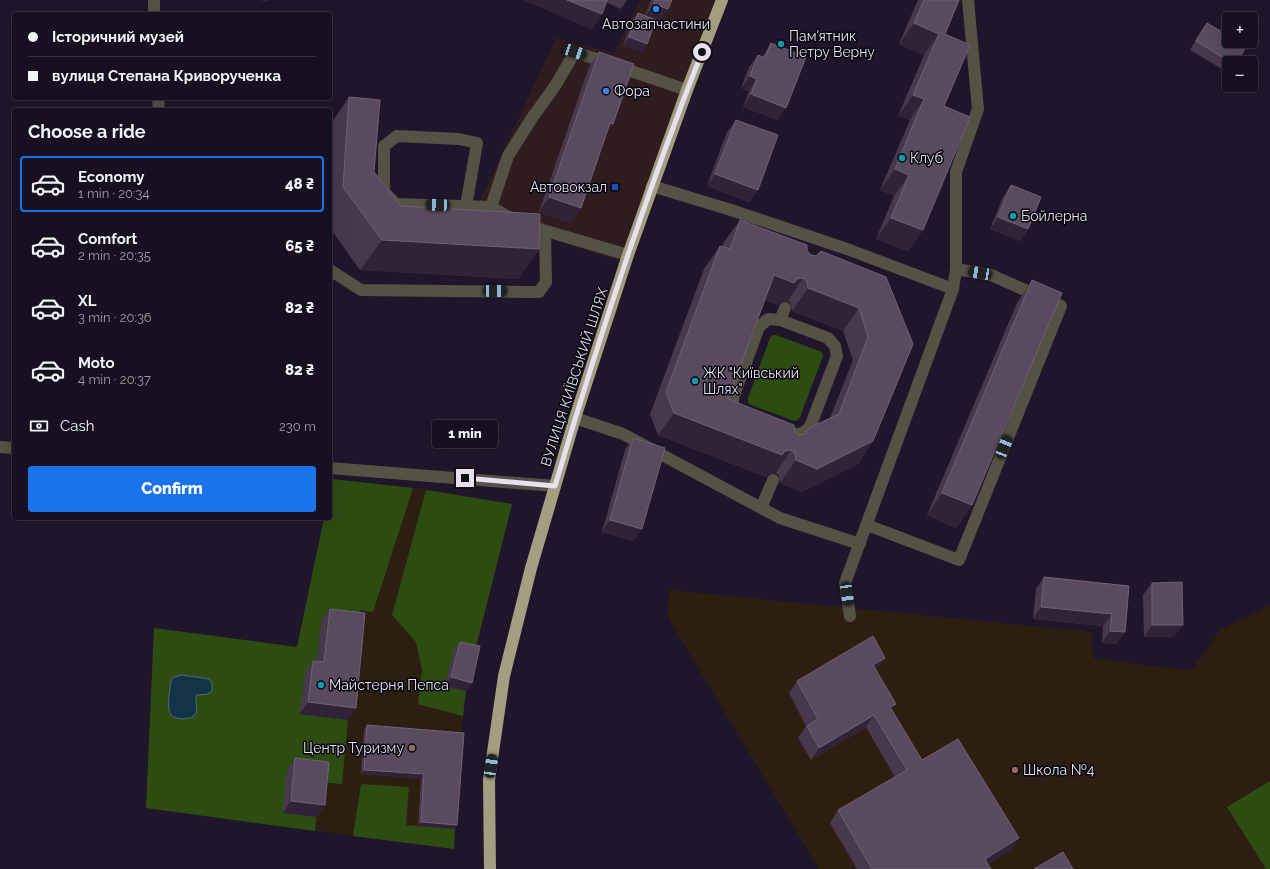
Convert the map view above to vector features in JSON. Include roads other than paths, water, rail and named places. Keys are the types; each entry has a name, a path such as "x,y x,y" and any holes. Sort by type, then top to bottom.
{"highway":[{"name":"ВУЛИЦЯ КИЇВСЬКИЙ ШЛЯХ","path":"490,869 489,780 504,676 531,568 575,418 628,255 687,90 722,0"}],"street":[{"path":"154,0 154,12"},
{"path":"850,616 845,582 953,289 956,269 956,172 978,109 968,0"},
{"path":"491,207 508,156 532,118 555,86 575,52 687,90"},
{"path":"466,206 477,143 459,139 397,136 384,146 384,192 396,204 491,207 519,223 628,255"},
{"path":"652,186 731,210 810,237 953,289"},
{"path":"332,271 361,290 539,292 546,282 546,231"},
{"path":"806,250 810,237"},
{"path":"867,525 959,560 1061,306 991,275 956,269"},
{"path":"780,320 785,308"},
{"path":"768,319 780,320 828,338 835,346 837,356 810,428 790,439 741,416 733,408 733,398 759,327 768,319"},
{"path":"575,418 623,434 780,518 860,544"},
{"path":"0,447 12,448"},
{"path":"332,468 555,486"},
{"path":"761,508 773,480"}],"water":[{"path":"181,675 209,679 212,683 212,691 208,694 197,695 197,708 194,716 184,719 173,717 169,708 169,691 172,678"}],"place":[{"name":"Автозапчастини","path":"656,9"},
{"name":"Пам'ятник Петру Верну","path":"781,44"},
{"name":"Фора","path":"606,91"},
{"name":"Клуб","path":"902,158"},
{"name":"Автовокзал","path":"615,187"},
{"name":"Бойлерна","path":"1013,216"},
{"name":"ЖК \"Київський Шлях\"","path":"695,381"},
{"name":"Майстерня Пепса","path":"321,685"},
{"name":"Центр Туризму","path":"412,748"},
{"name":"Школа №4","path":"1015,770"}]}
